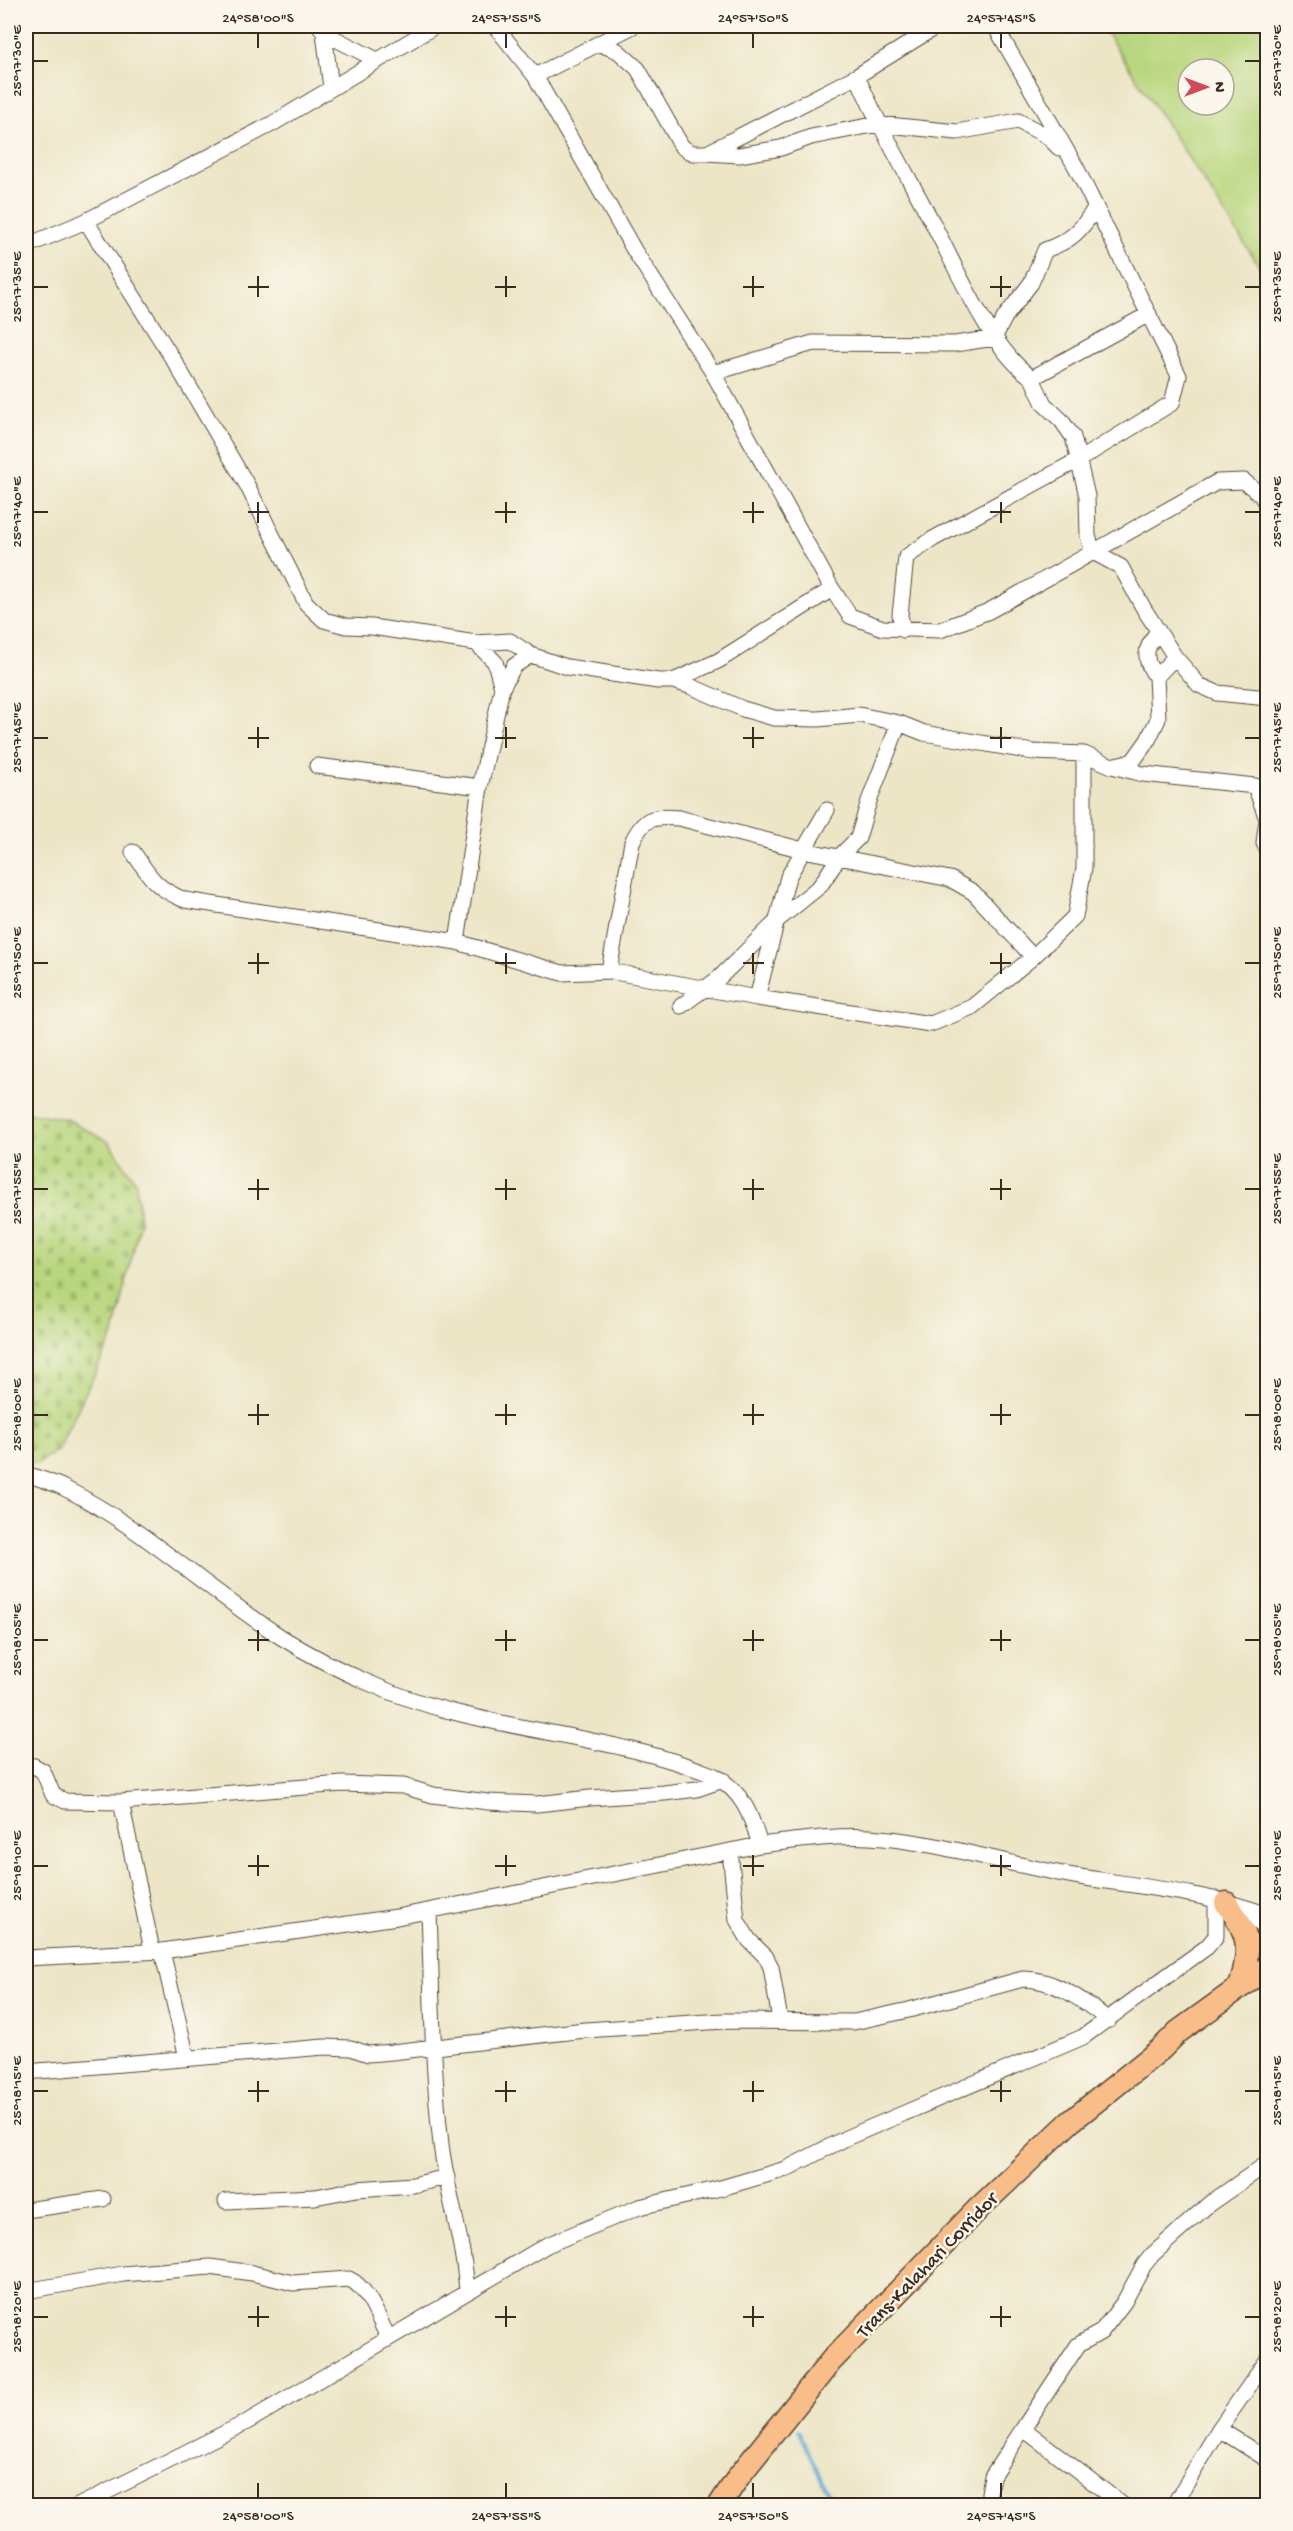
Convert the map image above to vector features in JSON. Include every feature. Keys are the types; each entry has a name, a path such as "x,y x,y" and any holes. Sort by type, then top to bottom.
{"highway":[{"path":"1227,1902 1244,1928 1248,1942 1248,1958 1241,1984"},
{"name":"Trans-Kalahari Corridor","path":"719,2505 831,2361 971,2217 1071,2122 1161,2049 1178,2032 1268,1966"},
{"name":"Trans-Kalahari Corridor","path":"1161,2049 1214,2018 1268,1981"}],"street":[{"path":"26,246 86,221 272,124 435,26"},
{"path":"497,26 535,76 634,250 713,373 832,590 850,616 883,628 940,630 989,611 1217,482 1244,481 1261,495 1268,507"},
{"path":"535,76 633,26"},
{"path":"903,630 900,615 906,557 933,539 1080,459 1172,404 1179,376 1076,167 995,26"},
{"path":"707,153 857,76 930,27"},
{"path":"322,29 377,60"},
{"path":"322,29 331,88"},
{"path":"600,44 618,51 638,69 682,147 692,153 739,155 781,148 811,137 878,124 957,132 1018,121 1047,136 1076,167"},
{"path":"857,76 878,124 994,338 1020,369 1032,378 1044,404 1061,420 1073,437 1087,496 1088,536 1093,552 1121,567 1158,632 1175,657 1199,685 1217,693 1268,698"},
{"path":"994,338 1005,317 1031,284 1045,250 1062,244 1082,230 1095,208"},
{"path":"86,221 176,364 247,485 306,603 324,620 346,626 372,627 476,643 510,641 531,655 567,667 658,681 673,681 743,709 774,718 818,719 859,715 899,723 924,733 1033,753 1084,754 1112,766 1143,774 1261,788 1267,818 1264,843 1268,852"},
{"path":"1032,378 1149,314"},
{"path":"713,373 813,343 955,344 994,338"},
{"path":"673,681 718,661 832,590"},
{"path":"1112,766 1133,761 1148,740 1158,719 1156,677 1148,665 1147,654 1149,644 1158,632"},
{"path":"476,643 495,662 502,688"},
{"path":"457,942 480,787 502,688 514,666 531,655"},
{"path":"1156,677 1175,657"},
{"path":"702,692 718,661"},
{"path":"681,1006 719,978 779,919 820,886 839,857 858,838 869,801 899,723"},
{"path":"133,852 147,873 165,893 185,900 457,942 562,973 609,971 757,998 931,1024 972,1007 1033,957 1075,916 1084,868 1084,754"},
{"path":"1133,761 1143,774"},
{"path":"317,766 480,787"},
{"path":"757,998 788,877 827,810"},
{"path":"609,971 632,842 640,825 652,818 679,818 803,850 950,879 973,892 1033,957"},
{"path":"26,1474 63,1487 117,1520 280,1637 369,1683 407,1699 447,1711 591,1739 704,1771 723,1780 744,1802 760,1845"},
{"path":"26,1765 43,1771 50,1789 60,1800 121,1802 342,1784 403,1786 433,1795 537,1804 686,1790 723,1780"},
{"path":"121,1802 157,1951 187,2058"},
{"path":"26,1958 157,1951 429,1911 760,1845 819,1838 869,1837 958,1851 1078,1877 1227,1902 1268,1915"},
{"path":"730,1851 737,1920 741,1929 766,1957 771,1967 780,2020"},
{"path":"1227,1902 1255,1917 1268,1931"},
{"path":"78,2505 247,2422 547,2245 639,2207 721,2188 786,2169 857,2133 1083,2037 1207,1947 1216,1936 1227,1902"},
{"path":"429,1911 434,2046 441,2144 465,2266 467,2292"},
{"path":"26,2072 342,2046 368,2054 585,2030 724,2021 854,2022 909,2010 1023,1979 1037,1979 1058,1986 1109,2020"},
{"path":"989,2505 988,2493 992,2476 1078,2345 1101,2331 1124,2302 1152,2255 1209,2204 1268,2163"},
{"path":"226,2201 315,2197 357,2189 413,2185 447,2177"},
{"path":"26,2210 103,2199"},
{"path":"26,2291 123,2274 210,2267 252,2273 293,2283 349,2279 356,2282 364,2292 388,2337"},
{"path":"1173,2505 1219,2429 1268,2360"},
{"path":"1219,2429 1268,2460"},
{"path":"1024,2430 1124,2505"}],"green space":[{"path":"1102,26 1267,26 1267,278"},
{"path":"26,1112 67,1119 109,1142 136,1183 140,1222 114,1334 58,1450 36,1464 26,1462"}],"waterway":[{"path":"798,2430 834,2506"}]}
